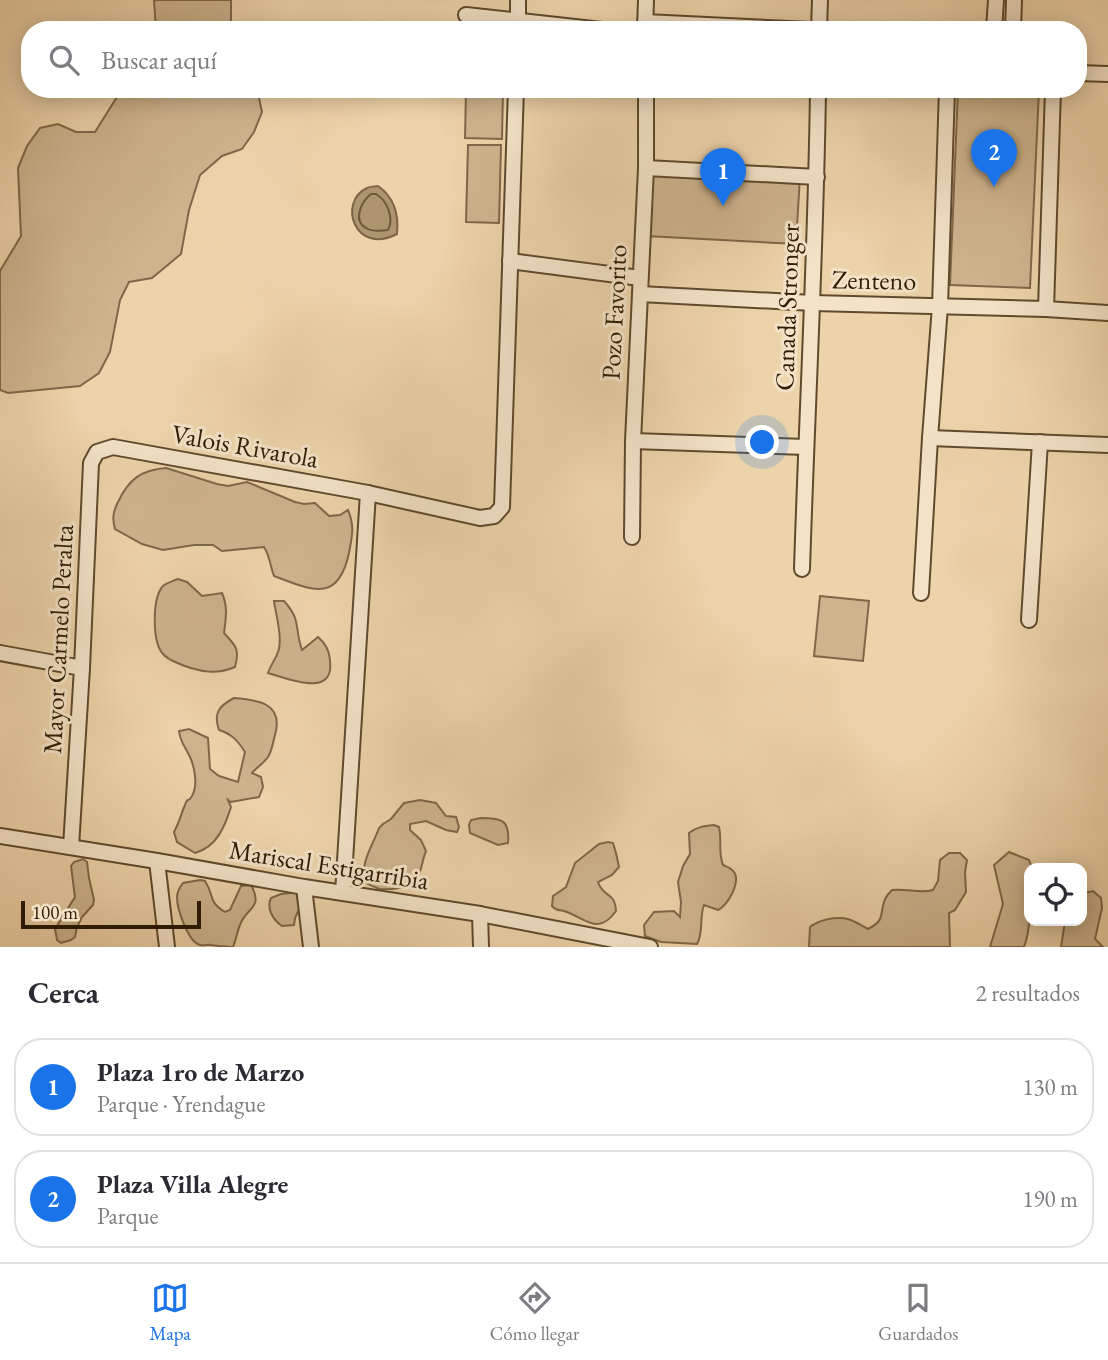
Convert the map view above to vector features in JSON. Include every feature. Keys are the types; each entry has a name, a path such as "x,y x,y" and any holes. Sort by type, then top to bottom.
{"street":[{"path":"518,21 519,0"},
{"path":"645,21 646,0"},
{"path":"819,21 820,0"},
{"path":"995,21 996,0"},
{"path":"1013,21 1014,0"},
{"path":"466,15 494,21"},
{"path":"1087,73 1108,74"},
{"path":"516,98 510,261 640,278"},
{"name":"Pozo Favorito","path":"632,537 633,442 646,168 646,98"},
{"name":"Canada Stronger","path":"802,569 818,98"},
{"path":"921,593 940,306 947,98"},
{"path":"1046,309 1053,98"},
{"path":"646,168 817,177"},
{"name":"Valois Rivarola","path":"113,447 369,493 480,518 494,516 502,507 510,261"},
{"name":"Zenteno","path":"640,295 1108,313"},
{"path":"930,438 1108,445"},
{"path":"633,442 806,447"},
{"path":"1029,620 1040,442"},
{"name":"Mayor Carmelo Peralta","path":"71,847 91,463 97,452 113,447"},
{"path":"343,892 369,493"},
{"path":"0,653 82,668"},
{"name":"Mariscal Estigarribia","path":"0,836 480,914 650,947"},
{"path":"157,861 167,947"},
{"path":"303,887 311,947"},
{"path":"480,914 481,947"}],"shaded area":[{"path":"154,0 231,0 231,21 155,21"},
{"path":"116,98 259,98 262,112 254,132 242,149 222,156 200,175 189,210 181,254 152,278 129,282 120,300 110,352 99,373 80,386 8,393 0,390 0,271 21,236 18,168 27,146 40,128 58,124 76,132 95,132"},
{"path":"466,98 503,98 502,139 465,138"},
{"path":"958,98 1039,98 1030,288 950,285"},
{"path":"468,145 501,145 499,223 466,222"},
{"path":"651,168 800,176 796,244 647,236"},
{"path":"166,468 228,486 247,482 295,502 315,503 329,516 340,515 348,510 352,521 352,537 344,569 338,580 322,589 274,576 264,547 222,551 213,545 194,545 163,550 142,544 115,529 114,512 131,482 150,471"},
{"path":"178,579 187,582 202,596 222,593 226,608 224,633 236,648 235,667 215,672 202,671 170,659 159,648 155,610 159,592 163,586"},
{"path":"820,596 869,601 863,661 814,656"},
{"path":"274,601 284,601 290,608 302,650 318,637 325,645 330,661 330,673 325,680 308,683 268,673 279,647"},
{"path":"234,698 267,705 276,716 277,724 270,752 252,773 261,777 263,787 259,797 231,802 228,800 231,807 219,835 209,846 195,853 177,842 174,832 187,800 194,792 195,782 192,761 179,731 189,729 208,738 210,769 219,776 238,782 245,752 234,738 219,730 217,719 221,707"},
{"path":"420,800 436,803 446,816 456,817 459,827 457,832 426,821 410,824 410,830 421,840 426,851 417,879 406,886 389,889 364,882 366,861 379,828 391,819 404,803"},
{"path":"481,818 503,822 508,829 508,843 498,845 470,833 471,820"},
{"path":"714,825 719,827 723,865 735,875 735,886 730,898 718,910 704,905 697,944 661,942 645,936 644,925 654,912 674,911 680,917 678,882 690,854 689,833"},
{"path":"613,843 619,867 612,875 598,882 613,900 616,911 610,918 598,924 554,908 553,896 566,887 575,863 599,844"},
{"path":"1009,852 1029,860 1030,863 1024,863 1024,926 1029,926 1024,947 990,947 1003,904 994,865"},
{"path":"949,853 960,853 967,860 966,892 955,910 949,913 950,947 809,947 810,927 818,922 843,918 868,929 880,920 885,899 892,890 933,890 938,881 940,860"},
{"path":"83,859 87,862 93,905 82,917 75,937 61,943 57,940 55,929 75,897 71,866"},
{"path":"205,881 213,901 225,912 230,910 241,886 251,885 255,893 255,903 243,919 233,947 200,945 187,932 179,909 178,893 183,883"},
{"path":"1093,891 1101,898 1102,908 1095,939 1103,947 1061,947 1064,926 1087,926 1087,892"},
{"path":"300,892 303,901 294,925 282,926 271,913 271,898"}],"water":[{"path":"378,186 392,201 397,220 397,234 382,239 370,238 361,233 352,215 353,204 358,195 368,188"}],"place":[{"name":"Plaza Villa Alegre","path":"994,187"},
{"name":"Plaza 1ro de Marzo","path":"723,206"}]}
